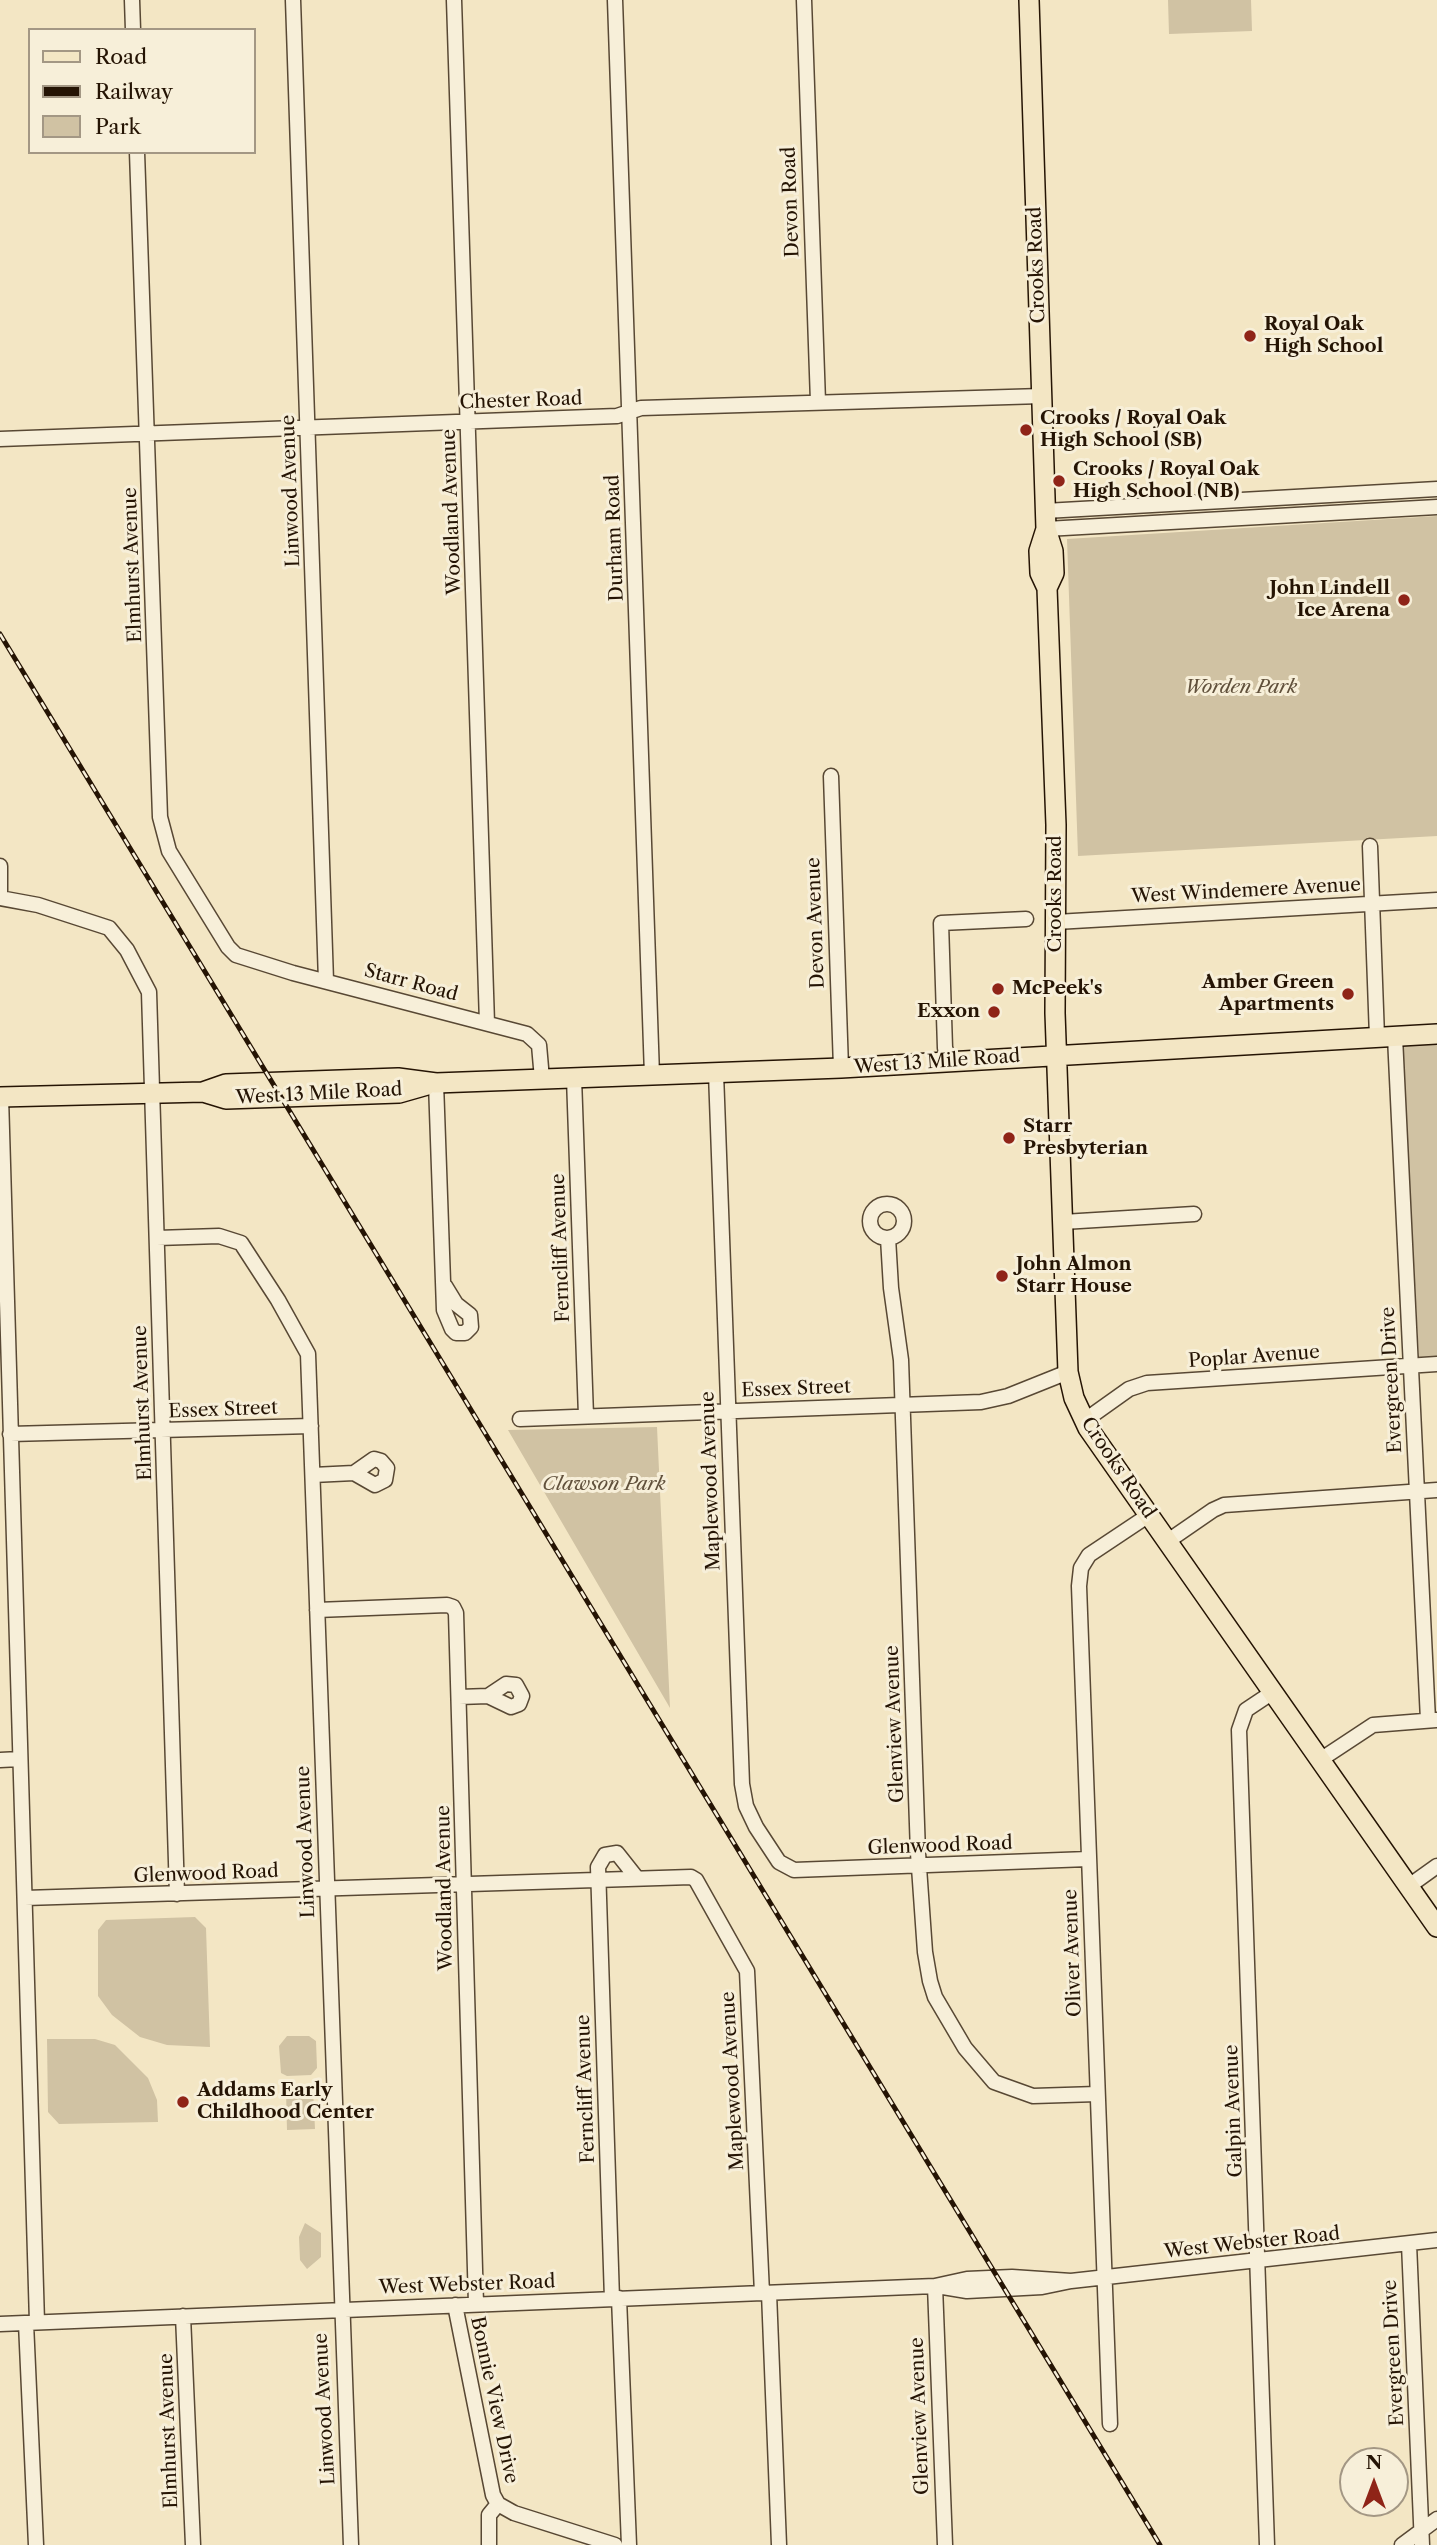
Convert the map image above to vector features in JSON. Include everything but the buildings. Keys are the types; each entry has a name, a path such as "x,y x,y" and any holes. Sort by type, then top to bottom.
{"main road":[{"name":"Crooks Road","path":"1029,0 1046,520 1053,551 1054,573 1047,588 1057,1054 1068,1372 1084,1420 1437,1927"},
{"name":"West 13 Mile Road","path":"0,1097 203,1092 226,1099 398,1093 436,1083 841,1068 1437,1034"}],"street":[{"path":"132,0 133,28"},
{"name":"Linwood Avenue","path":"293,0 326,981"},
{"name":"Woodland Avenue","path":"454,0 487,1023"},
{"name":"Durham Road","path":"615,0 652,1075"},
{"name":"Devon Road","path":"804,0 817,402"},
{"name":"Elmhurst Avenue","path":"137,154 162,832 174,862 236,955"},
{"name":"Chester Road","path":"0,439 617,416 641,408 1042,396"},
{"path":"1046,520 1099,509 1437,489"},
{"path":"1301,497 1302,514"},
{"path":"1192,521 1200,503"},
{"path":"1046,520 1101,526 1437,506"},
{"path":"1099,509 1101,526"},
{"name":"Devon Avenue","path":"831,776 841,1068"},
{"name":"Evergreen Drive","path":"1370,846 1372,903 1386,1037 1411,1366 1433,1720"},
{"path":"0,866 0,892"},
{"name":"Elmhurst Avenue","path":"0,898 104,924 121,941 149,992 177,1894"},
{"name":"West Windemere Avenue","path":"1056,922 1437,900"},
{"path":"951,1062 951,978 944,967 941,923 1026,919"},
{"name":"Starr Road","path":"236,955 527,1034 537,1041 541,1053 542,1079"},
{"name":"Maplewood Avenue","path":"716,1073 742,1784 746,1805 756,1827 779,1862 794,1870"},
{"name":"Ferncliff Avenue","path":"574,1078 586,1416"},
{"path":"436,1083 445,1286"},
{"path":"0,1097 24,1898 36,2545"},
{"path":"1063,1222 1194,1214"},
{"name":"Linwood Avenue","path":"157,1238 233,1238 246,1249 306,1349 313,1475 340,2310 351,2545"},
{"name":"Glenview Avenue","path":"888,1238 891,1288 901,1360 920,1866 925,1952 930,1980 935,1997 972,2058 995,2082 1021,2093 1045,2096 1097,2094"},
{"name":"Poplar Avenue","path":"1084,1420 1129,1389 1147,1383 1437,1364"},
{"name":"Essex Street","path":"520,1419 999,1399 1068,1372"},
{"name":"Essex Street","path":"10,1434 311,1426"},
{"path":"313,1475 355,1473"},
{"path":"1168,1541 1224,1505 1437,1490"},
{"name":"Oliver Avenue","path":"1110,2424 1080,1577 1089,1555 1149,1515"},
{"name":"Woodland Avenue","path":"317,1610 453,1607 465,1884 476,2304"},
{"name":"Galpin Avenue","path":"1267,2545 1240,1724 1246,1710 1273,1692"},
{"path":"458,1698 488,1696"},
{"path":"1320,1760 1373,1725 1433,1720"},
{"path":"0,1760 20,1759"},
{"path":"599,1878 600,1864 605,1855 614,1852 627,1862 636,1877"},
{"name":"Glenwood Road","path":"794,1870 1088,1859"},
{"path":"1409,1886 1437,1867"},
{"name":"Glenwood Road","path":"24,1898 682,1875 696,1881"},
{"name":"Ferncliff Avenue","path":"599,1878 615,2298 629,2545"},
{"name":"Maplewood Avenue","path":"696,1881 747,1971 779,2545"},
{"name":"West Webster Road","path":"0,2324 935,2286 967,2291 1042,2287 1071,2281 1437,2240"},
{"name":"Evergreen Drive","path":"1409,2244 1422,2538"},
{"name":"Glenview Avenue","path":"935,2286 944,2545"},
{"name":"Bonnie View Drive","path":"455,2305 493,2496 498,2504 514,2513 615,2545"},
{"name":"Elmhurst Avenue","path":"183,2316 193,2545"},
{"path":"489,2545 489,2515 498,2504"},
{"path":"1402,2545 1422,2538 1437,2519"}],"green space":[{"path":"1168,0 1251,0 1252,31 1169,34"},
{"name":"Worden Park","path":"1437,516 1437,836 1078,856 1067,539"},
{"path":"1437,1044 1437,1357 1419,1358 1402,1046"},
{"name":"Clawson Park","path":"657,1427 670,1708 508,1430"},
{"path":"195,1917 206,1928 210,2047 167,2045 140,2037 112,2015 98,1996 98,1930 106,1920"},
{"path":"287,2036 309,2036 316,2041 317,2068 311,2075 287,2076 281,2073 279,2046"},
{"path":"47,2039 95,2039 115,2045 148,2078 157,2100 158,2122 59,2124 48,2112"},
{"path":"313,2090 315,2129 287,2130 286,2091"},
{"path":"305,2223 321,2233 321,2257 307,2269 300,2260 299,2237"}],"railway":[{"path":"0,634 1160,2545"}],"place":[{"name":"Royal Oak High School","path":"1250,336"},
{"name":"Crooks / Royal Oak High School (SB)","path":"1026,430"},
{"name":"Crooks / Royal Oak High School (NB)","path":"1059,481"},
{"name":"John Lindell Ice Arena","path":"1404,600"},
{"name":"McPeek's","path":"998,989"},
{"name":"Amber Green Apartments","path":"1348,994"},
{"name":"Exxon","path":"994,1012"},
{"name":"Starr Presbyterian","path":"1009,1138"},
{"name":"John Almon Starr House","path":"1002,1276"},
{"name":"Addams Early Childhood Center","path":"183,2102"}]}
